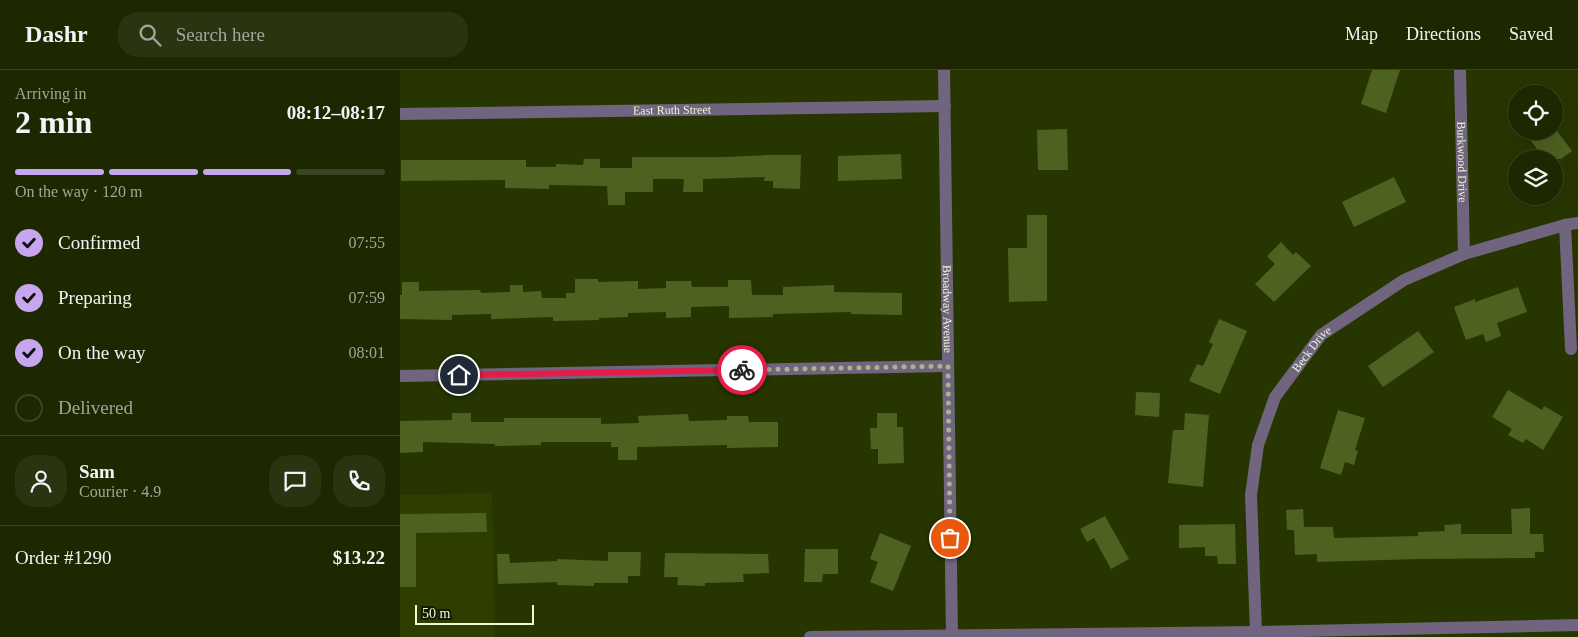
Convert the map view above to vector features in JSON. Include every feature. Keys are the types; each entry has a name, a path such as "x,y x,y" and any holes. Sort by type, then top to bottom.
{"street":[{"name":"Broadway Avenue","path":"944,70 952,636"},
{"name":"Burkwood Drive","path":"1460,70 1464,254"},
{"name":"East Ruth Street","path":"400,114 945,106"},
{"name":"Beck Drive","path":"1256,632 1252,495 1258,445 1275,397 1321,335 1404,280 1464,254 1572,224"},
{"path":"1571,349 1572,224"},
{"path":"400,376 948,366"},
{"path":"810,637 1222,635 1256,632 1578,625"}],"shaded area":[{"path":"492,493 495,637 400,637 400,495"}],"building":[{"path":"1372,70 1400,70 1386,113 1361,104"},
{"path":"1067,129 1068,170 1038,170 1037,130"},
{"path":"1563,139 1572,151 1563,158 1563,150 1538,150 1530,140"},
{"path":"901,154 902,179 838,181 838,156"},
{"path":"801,155 800,189 773,188 773,181 764,181 765,177 703,179 703,192 683,192 684,179 653,179 653,192 625,192 625,205 608,205 607,186 549,185 549,189 505,188 505,180 401,181 401,160 526,160 526,167 556,167 556,164 583,165 584,159 600,159 600,168 632,168 632,157"},
{"path":"1394,177 1406,202 1354,227 1342,202"},
{"path":"1027,215 1047,215 1047,301 1009,302 1008,248 1027,248"},
{"path":"1281,242 1293,255 1296,252 1311,266 1274,302 1255,284 1275,264 1267,256"},
{"path":"575,279 598,279 598,282 638,281 638,289 666,288 666,281 691,281 692,287 728,287 728,280 751,280 752,295 783,295 783,287 834,285 834,292 902,293 902,315 851,314 851,312 773,314 773,317 729,318 729,306 691,307 691,317 666,318 666,312 628,313 628,317 599,318 599,320 553,321 553,317 491,319 491,314 452,315 452,320 400,319 402,282 419,282 419,291 480,290 481,293 510,292 510,285 523,285 523,292 541,291 542,298 566,298 566,293 575,293"},
{"path":"1518,287 1527,312 1497,323 1501,336 1486,342 1483,334 1466,340 1454,307"},
{"path":"1219,319 1247,331 1220,394 1189,381 1197,364 1203,366 1213,344 1209,342"},
{"path":"1418,331 1434,352 1383,387 1368,366"},
{"path":"1508,390 1542,410 1544,406 1563,417 1543,450 1526,439 1523,443 1508,435 1512,429 1492,417"},
{"path":"1136,392 1160,393 1159,417 1135,415"},
{"path":"1338,410 1365,418 1355,450 1358,451 1354,465 1345,462 1341,475 1320,468"},
{"path":"452,413 471,413 471,422 504,422 504,418 601,418 601,424 639,423 638,416 688,414 689,421 727,420 727,416 748,416 749,422 778,422 778,447 727,448 727,445 637,447 637,460 618,460 618,447 611,447 611,442 541,442 541,445 495,446 495,444 423,442 423,452 400,453 400,421 452,420"},
{"path":"877,413 897,413 897,427 903,427 904,463 878,464 878,449 871,449 870,428 877,428"},
{"path":"1185,413 1209,415 1203,487 1168,483 1173,430 1184,430"},
{"path":"1530,508 1530,534 1543,534 1544,552 1535,552 1535,558 1317,562 1317,554 1295,555 1294,530 1287,530 1286,510 1303,509 1304,527 1333,527 1334,538 1418,536 1418,532 1445,531 1444,525 1461,524 1461,534 1512,534 1511,509"},
{"path":"486,513 487,532 416,533 416,587 400,587 400,514"},
{"path":"1105,516 1129,559 1111,569 1094,538 1087,542 1080,529"},
{"path":"1235,524 1236,564 1218,564 1217,556 1205,556 1205,547 1179,548 1179,525"},
{"path":"880,533 911,546 893,591 870,582 878,562 870,559"},
{"path":"805,549 838,549 838,574 823,574 822,582 804,582"},
{"path":"608,552 641,552 640,576 628,576 628,583 594,583 594,586 557,585 557,582 498,584 497,554 509,554 510,563 557,561 557,559 608,561"},
{"path":"665,553 768,554 769,573 743,574 744,582 705,583 705,586 677,585 678,577 664,577"}],"way so far":[{"path":"742,370 948,366 950,538"}],"route":[{"path":"459,375 742,370"}]}
